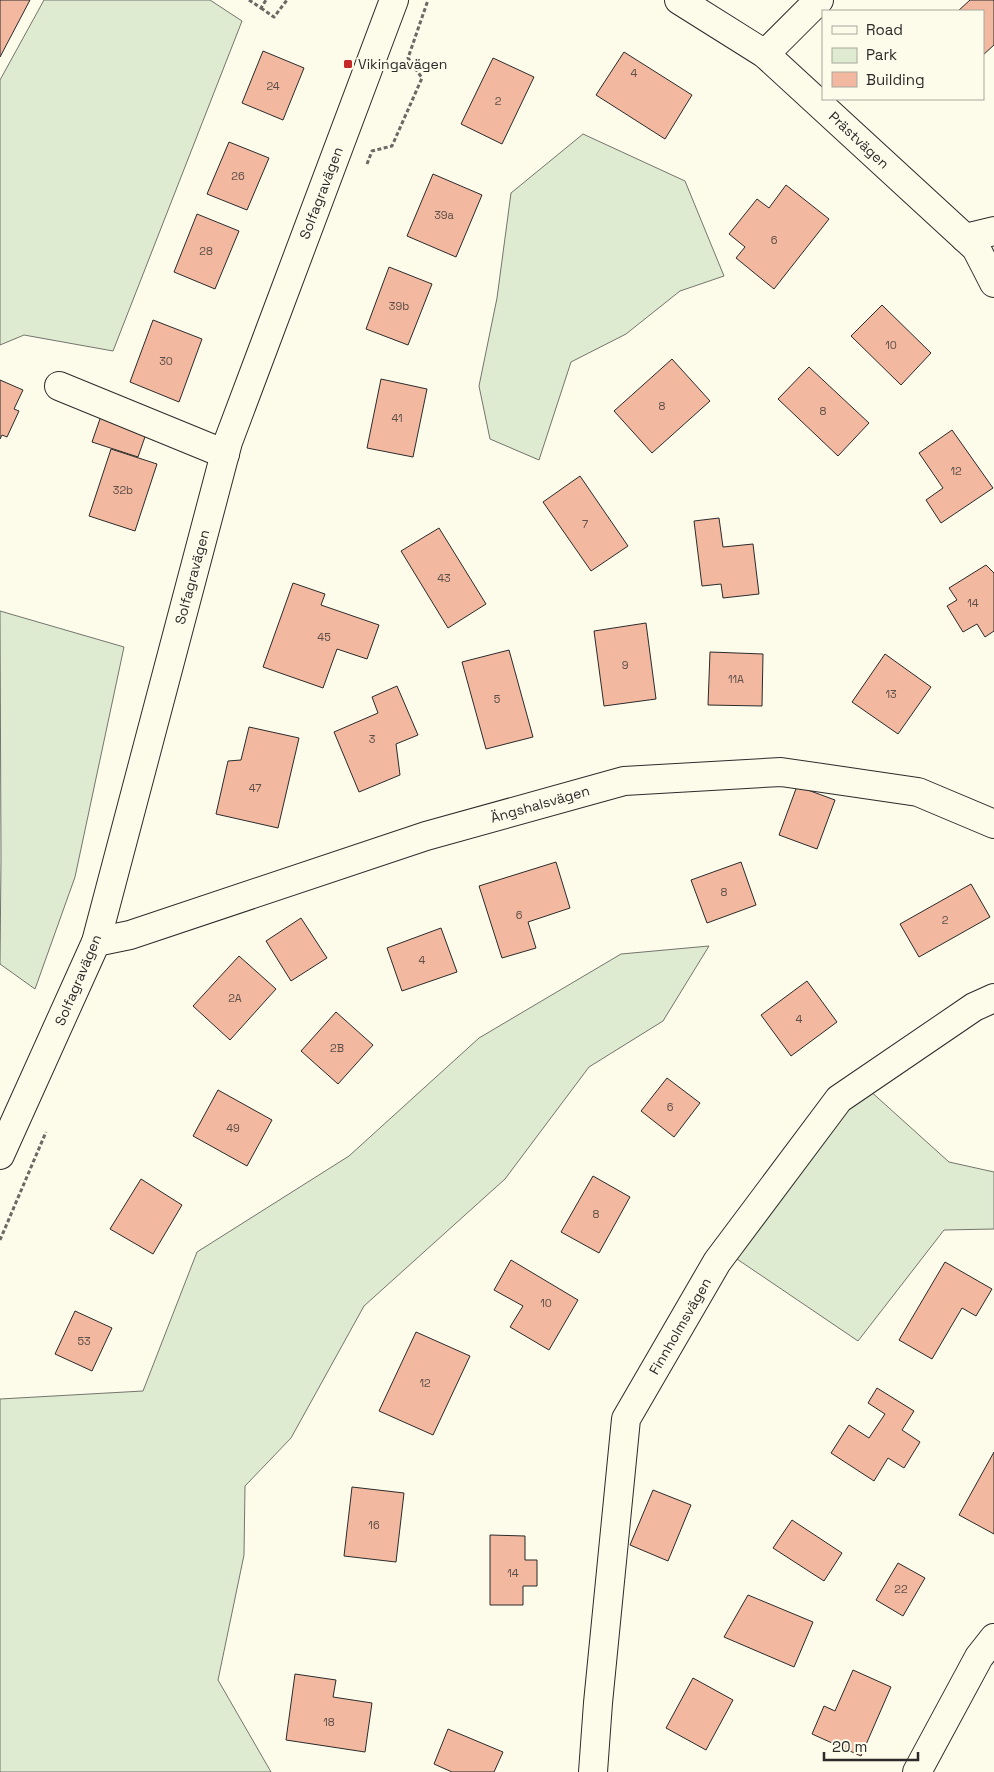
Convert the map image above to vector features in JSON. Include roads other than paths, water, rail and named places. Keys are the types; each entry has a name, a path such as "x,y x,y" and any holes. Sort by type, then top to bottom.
{"street":[{"name":"Solfagravägen","path":"0,1155 96,942 228,442 394,0"},
{"name":"Prästvägen","path":"679,0 765,54 976,248 994,283"},
{"path":"765,54 819,0"},
{"path":"965,238 994,230"},
{"path":"60,386 225,454"},
{"name":"Ängshalsvägen","path":"96,942 130,935 426,836 624,780 781,772 918,792 994,824"},
{"name":"Finnholmsvägen","path":"593,1772 626,1420 717,1262 839,1099 974,1007 994,998"},
{"path":"917,1772 978,1658 994,1638"}],"place":[{"name":"Vikingavägen","path":"348,64"}]}
